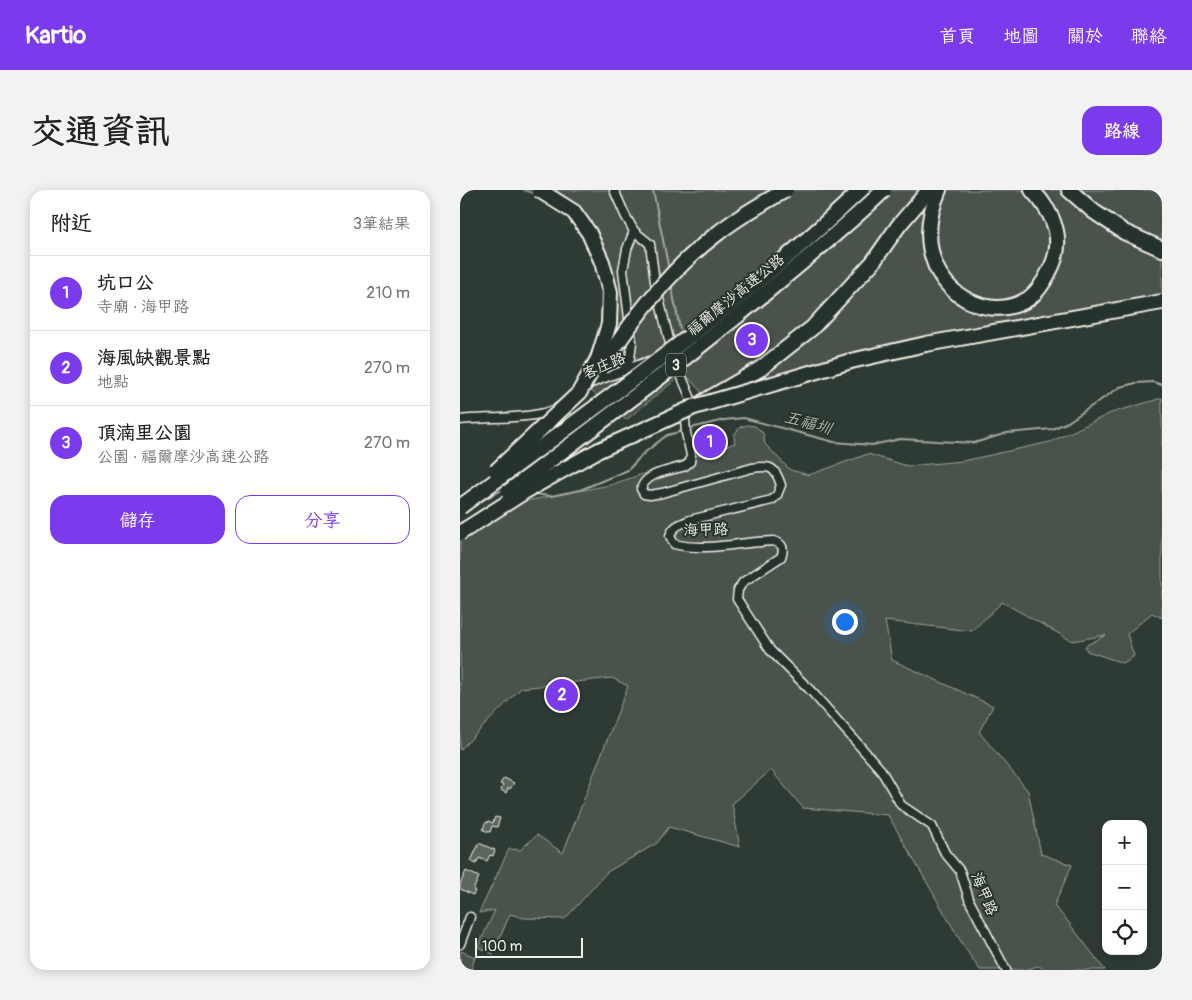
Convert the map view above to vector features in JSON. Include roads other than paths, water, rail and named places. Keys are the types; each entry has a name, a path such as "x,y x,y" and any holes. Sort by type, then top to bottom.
{"highway":[{"path":"539,190 574,212 589,232 602,262 610,292 609,324 594,367 579,393"},
{"path":"460,502 538,433 596,375 622,336 665,281 716,234 738,218 786,190"},
{"name":"福爾摩沙高速公路","path":"460,507 638,375 740,296 861,190"},
{"name":"福爾摩沙高速公路","path":"460,531 749,307 852,220 884,190"},
{"path":"460,531 596,451 694,407 760,369 812,328 873,262 898,225 930,190"},
{"path":"939,190 928,236 930,250 939,273 954,292 969,302 997,308 1030,298 1041,286 1056,257 1058,239 1053,221 1044,205 1032,190"},
{"path":"1069,190 1093,211 1124,232 1162,249"},
{"path":"694,407 851,361 926,344 1162,302"}],"street":[{"name":"海甲路","path":"614,190 634,231 650,244 655,282 671,349 690,399 685,419 691,455 690,462 685,466 650,476 643,482 640,489 644,494 662,493 762,466 770,467 777,472 781,485 777,495 772,500 690,520 672,529 670,536 674,544 683,546 699,547 773,541 779,542 783,546 784,552 781,557 743,582 738,590 737,599 770,650 812,692 869,757 880,770 901,804 932,826 945,854 960,872 970,902 1006,970"},
{"path":"624,371 630,358 632,342 623,270 627,249 634,231"},
{"name":"客庄路","path":"460,420 515,417 553,411 591,383 641,365 671,349"},
{"path":"460,944 470,917"}],"waterway":[{"path":"653,190 669,270"},
{"path":"671,284 680,329"},
{"name":"五福圳","path":"687,429 724,420 744,418 834,442 872,445 900,439 974,443 1007,433 1052,429 1068,422 1120,387 1136,383 1153,382 1162,385"},
{"name":"五福圳","path":"534,494 551,496 580,490 628,470 644,453 667,435 683,431"},
{"name":"五福圳","path":"475,504 502,490"}],"place":[{"name":"頂湳里公園","path":"752,340"},
{"name":"坑口公","path":"710,442"},
{"name":"海風缺觀景點","path":"562,695"}]}
